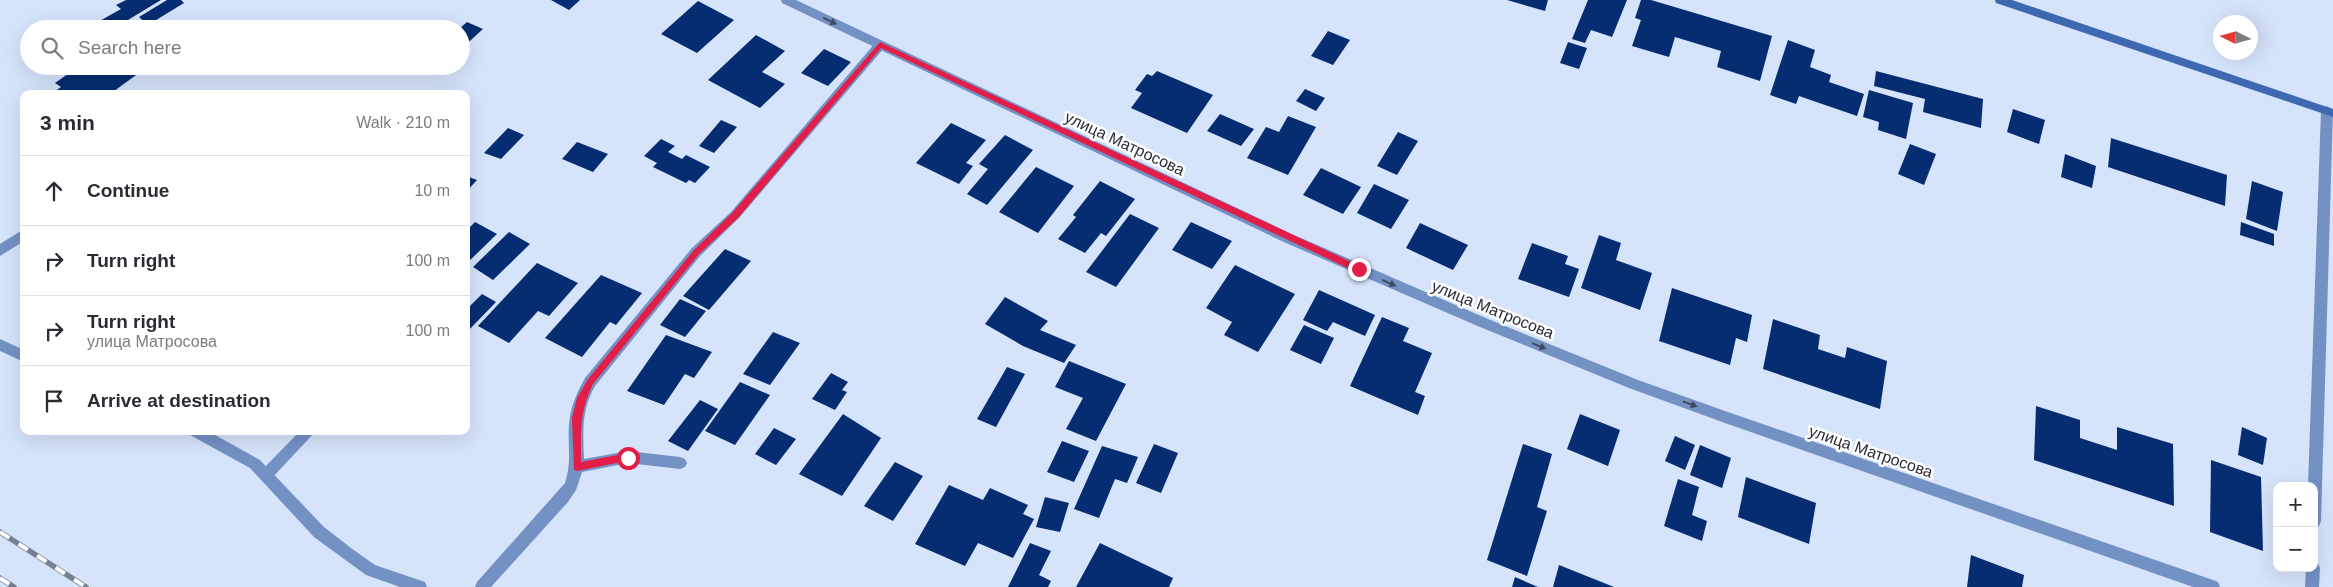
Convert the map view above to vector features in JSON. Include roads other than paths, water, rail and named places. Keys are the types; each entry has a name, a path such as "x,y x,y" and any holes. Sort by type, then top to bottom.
{"street":[{"name":"улица Матросова","path":"786,0 1290,239 1492,327 1634,384 1716,414 2213,587"},
{"path":"2000,0 2330,112 2316,482"},
{"path":"482,587 571,486 577,467 576,418 581,398 595,376 696,252 735,216 880,45"},
{"path":"0,251 20,237"},
{"path":"0,345 20,354"},
{"path":"203,435 246,459 266,474 319,532 346,553 371,570 420,587"},
{"path":"266,474 305,435"},
{"path":"577,467 628,458 680,462"},
{"path":"2312,587 2313,572"}],"railway":[{"path":"0,532 86,587"},
{"path":"0,578 14,587"}]}
